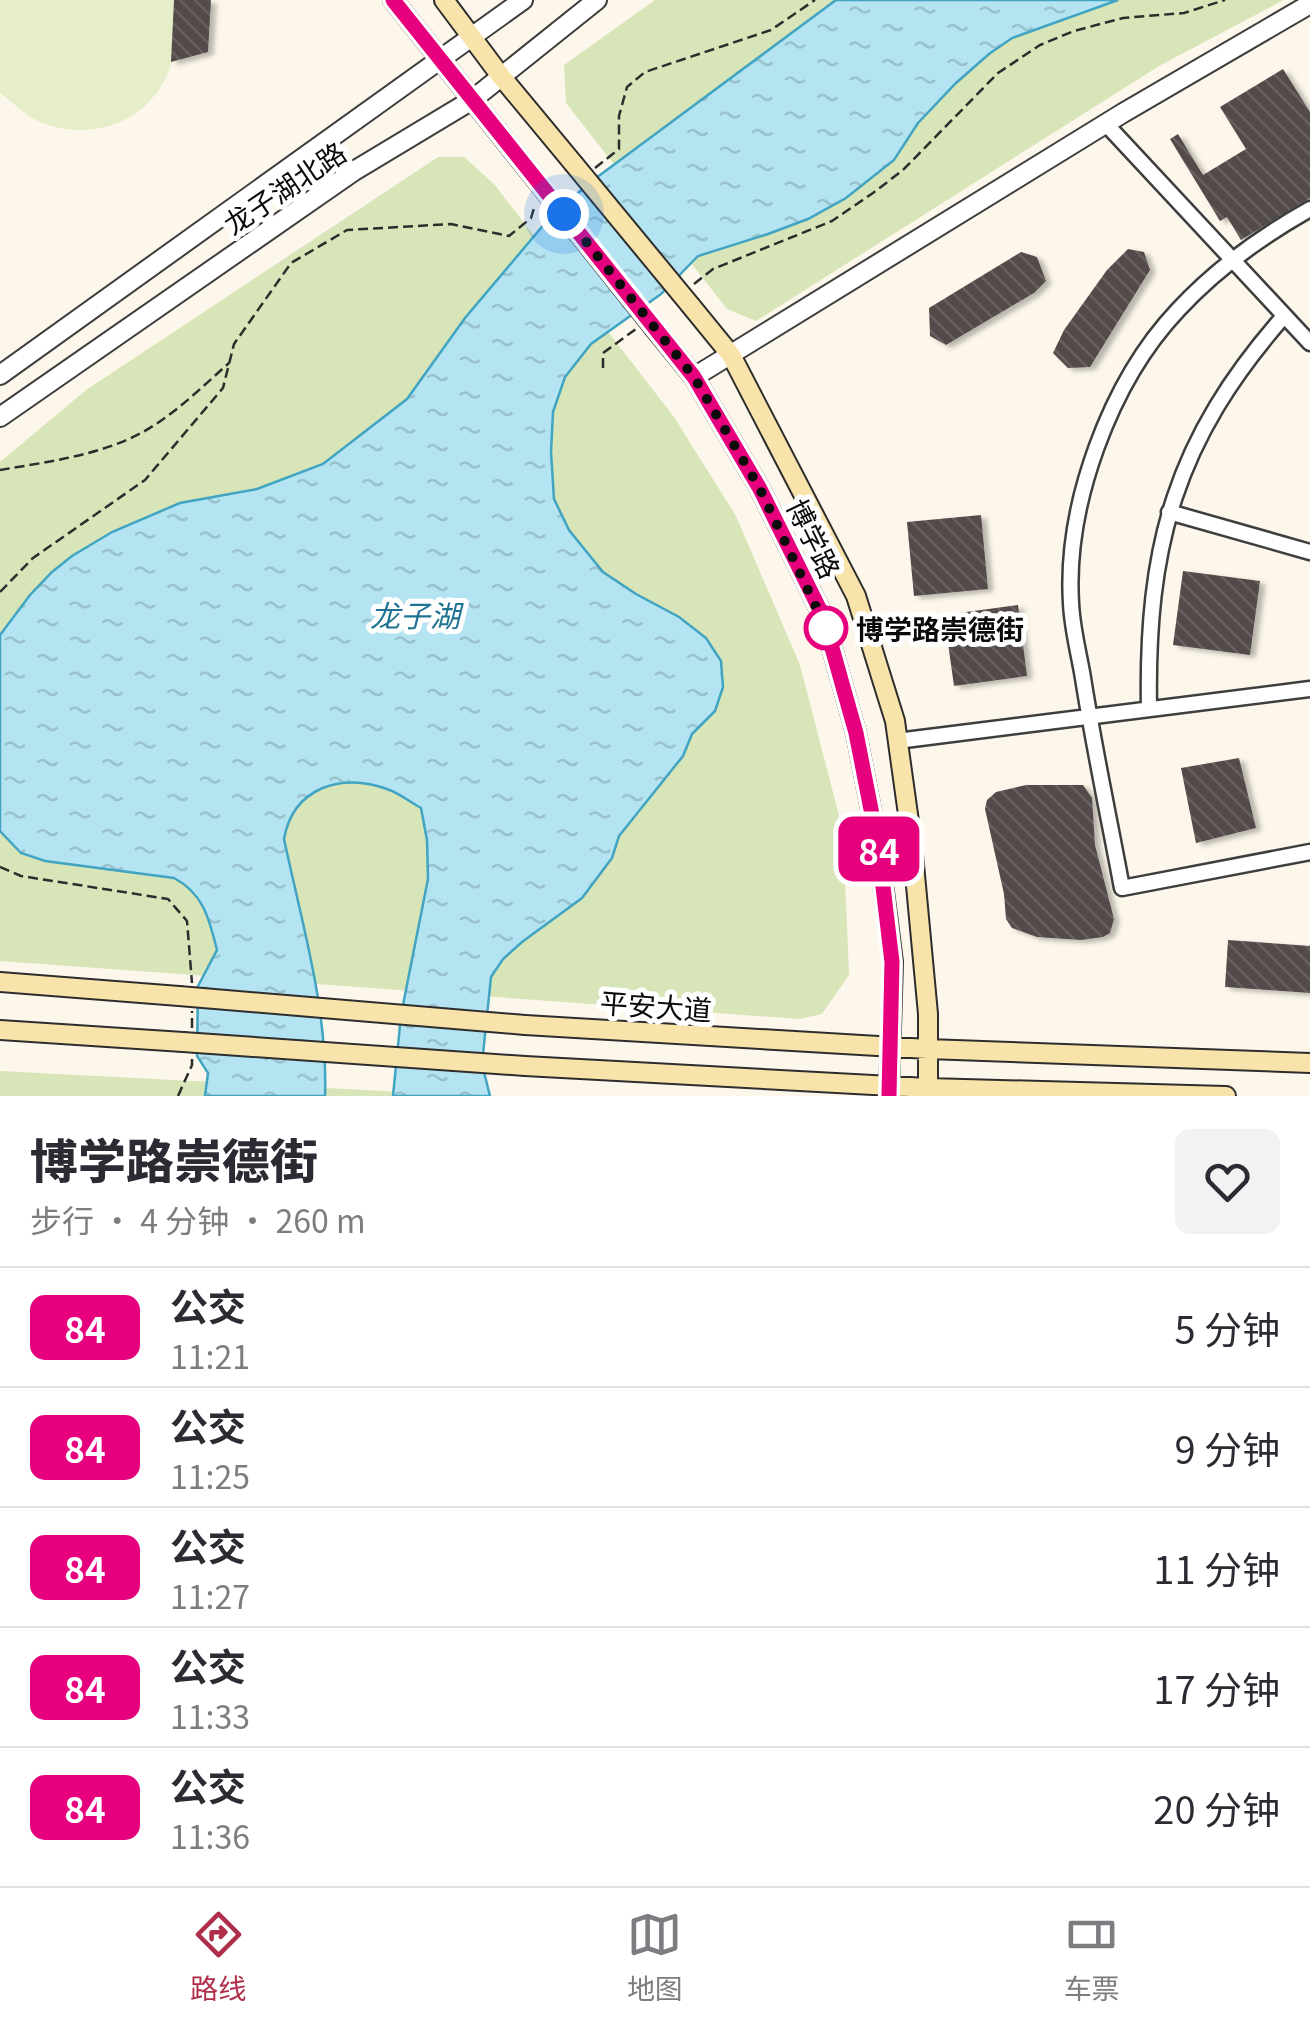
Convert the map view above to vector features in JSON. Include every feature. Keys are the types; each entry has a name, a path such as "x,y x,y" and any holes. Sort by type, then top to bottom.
{"main road":[{"name":"博学路","path":"393,0 694,377 760,489 823,616 856,733 878,845 892,962 889,1091"},
{"name":"博学路","path":"444,0 500,75 581,168 731,355 856,596 895,721 912,843 928,1092"},
{"name":"平安大道","path":"0,982 525,1025 928,1050 1310,1063"},
{"path":"0,1030 189,1038 889,1091 1226,1096"}],"street":[{"name":"龙子湖北路","path":"0,375 522,0"},
{"name":"龙子湖北路","path":"0,417 354,171 472,100 598,0"},
{"path":"694,377 1106,124 1310,4"},
{"path":"1106,124 1310,343"},
{"path":"1310,209 1234,260 1175,313 1144,354 1116,405 1086,476 1071,542 1071,605 1122,888 1310,852"},
{"path":"1149,710 1149,620 1154,576 1179,478 1208,418 1244,360 1284,316"},
{"path":"1169,512 1310,552"},
{"path":"897,740 1310,689"}],"path":[{"path":"581,168 619,149 619,116 627,88 645,72 771,30 815,0"},
{"path":"686,300 713,270 832,221 872,193 903,170 998,74 1040,45 1123,18 1184,14 1224,0"},
{"path":"531,218 541,186"},
{"path":"0,592 34,558 145,480 223,388 234,344 291,263 347,230 451,224 509,236 546,206"},
{"path":"603,368 603,353 634,329"},
{"path":"0,470 66,458 143,432 178,408 230,362"},
{"path":"0,867 21,876 168,899 187,921 192,1065 178,1096"}],"green space":[{"path":"0,0 176,0 175,48 166,76 142,109 107,127 66,129 38,121 0,93"},
{"path":"655,0 1284,0 1159,66 756,321 727,309 566,103 564,65"},
{"path":"438,157 464,157 494,184 674,417 736,516 800,665 843,831 849,975 822,1014 799,1019 0,961 0,462 86,390"},
{"path":"0,1071 479,1096 0,1096"}],"water":[{"name":"龙子湖","path":"836,0 1118,0 1012,38 956,83 918,123 894,160 846,198 808,219 698,256 661,294 591,344 565,377 553,412 551,452 554,499 569,530 603,572 679,617 706,638 721,661 723,687 715,711 692,734 683,756 619,836 612,858 582,898 522,942 491,977 482,1064 490,1096 393,1096 401,1015 428,879 427,840 421,808 387,789 353,782 322,788 308,796 297,807 284,839 318,999 325,1096 205,1096 208,1073 197,1056 198,986 217,950 199,900 174,878 45,861 21,853 0,831 0,635 52,572 112,532 180,503 257,489 323,464 407,399 465,318 552,215"}],"building":[{"path":"174,0 211,0 208,52 171,62"},
{"path":"1283,69 1310,112 1310,198 1241,240 1227,217 1220,221 1170,139 1178,134 1203,175 1246,149 1220,107"},
{"path":"1128,249 1144,252 1150,270 1090,367 1068,368 1053,353 1064,330 1107,270"},
{"path":"1021,252 1037,257 1046,281 1034,293 946,345 930,336 929,308"},
{"path":"981,515 988,589 914,596 907,522"},
{"path":"1183,571 1260,581 1250,655 1173,645"},
{"path":"1018,605 1027,676 954,686 944,615"},
{"path":"1239,758 1256,828 1196,843 1181,768"},
{"path":"1026,785 1083,785 1092,798 1095,845 1114,919 1110,933 1103,937 1037,937 1012,928 1006,919 985,809 987,800 996,792"},
{"path":"1228,940 1310,946 1310,993 1225,987"}],"bus line":[{"name":"84","path":"393,0 694,377 760,489 823,616 856,733 878,845 892,962 889,1096"}],"place":[{"name":"博学路崇德街","path":"826,628"}],"route":[{"path":"564,214 694,377 760,489 826,628"}]}
